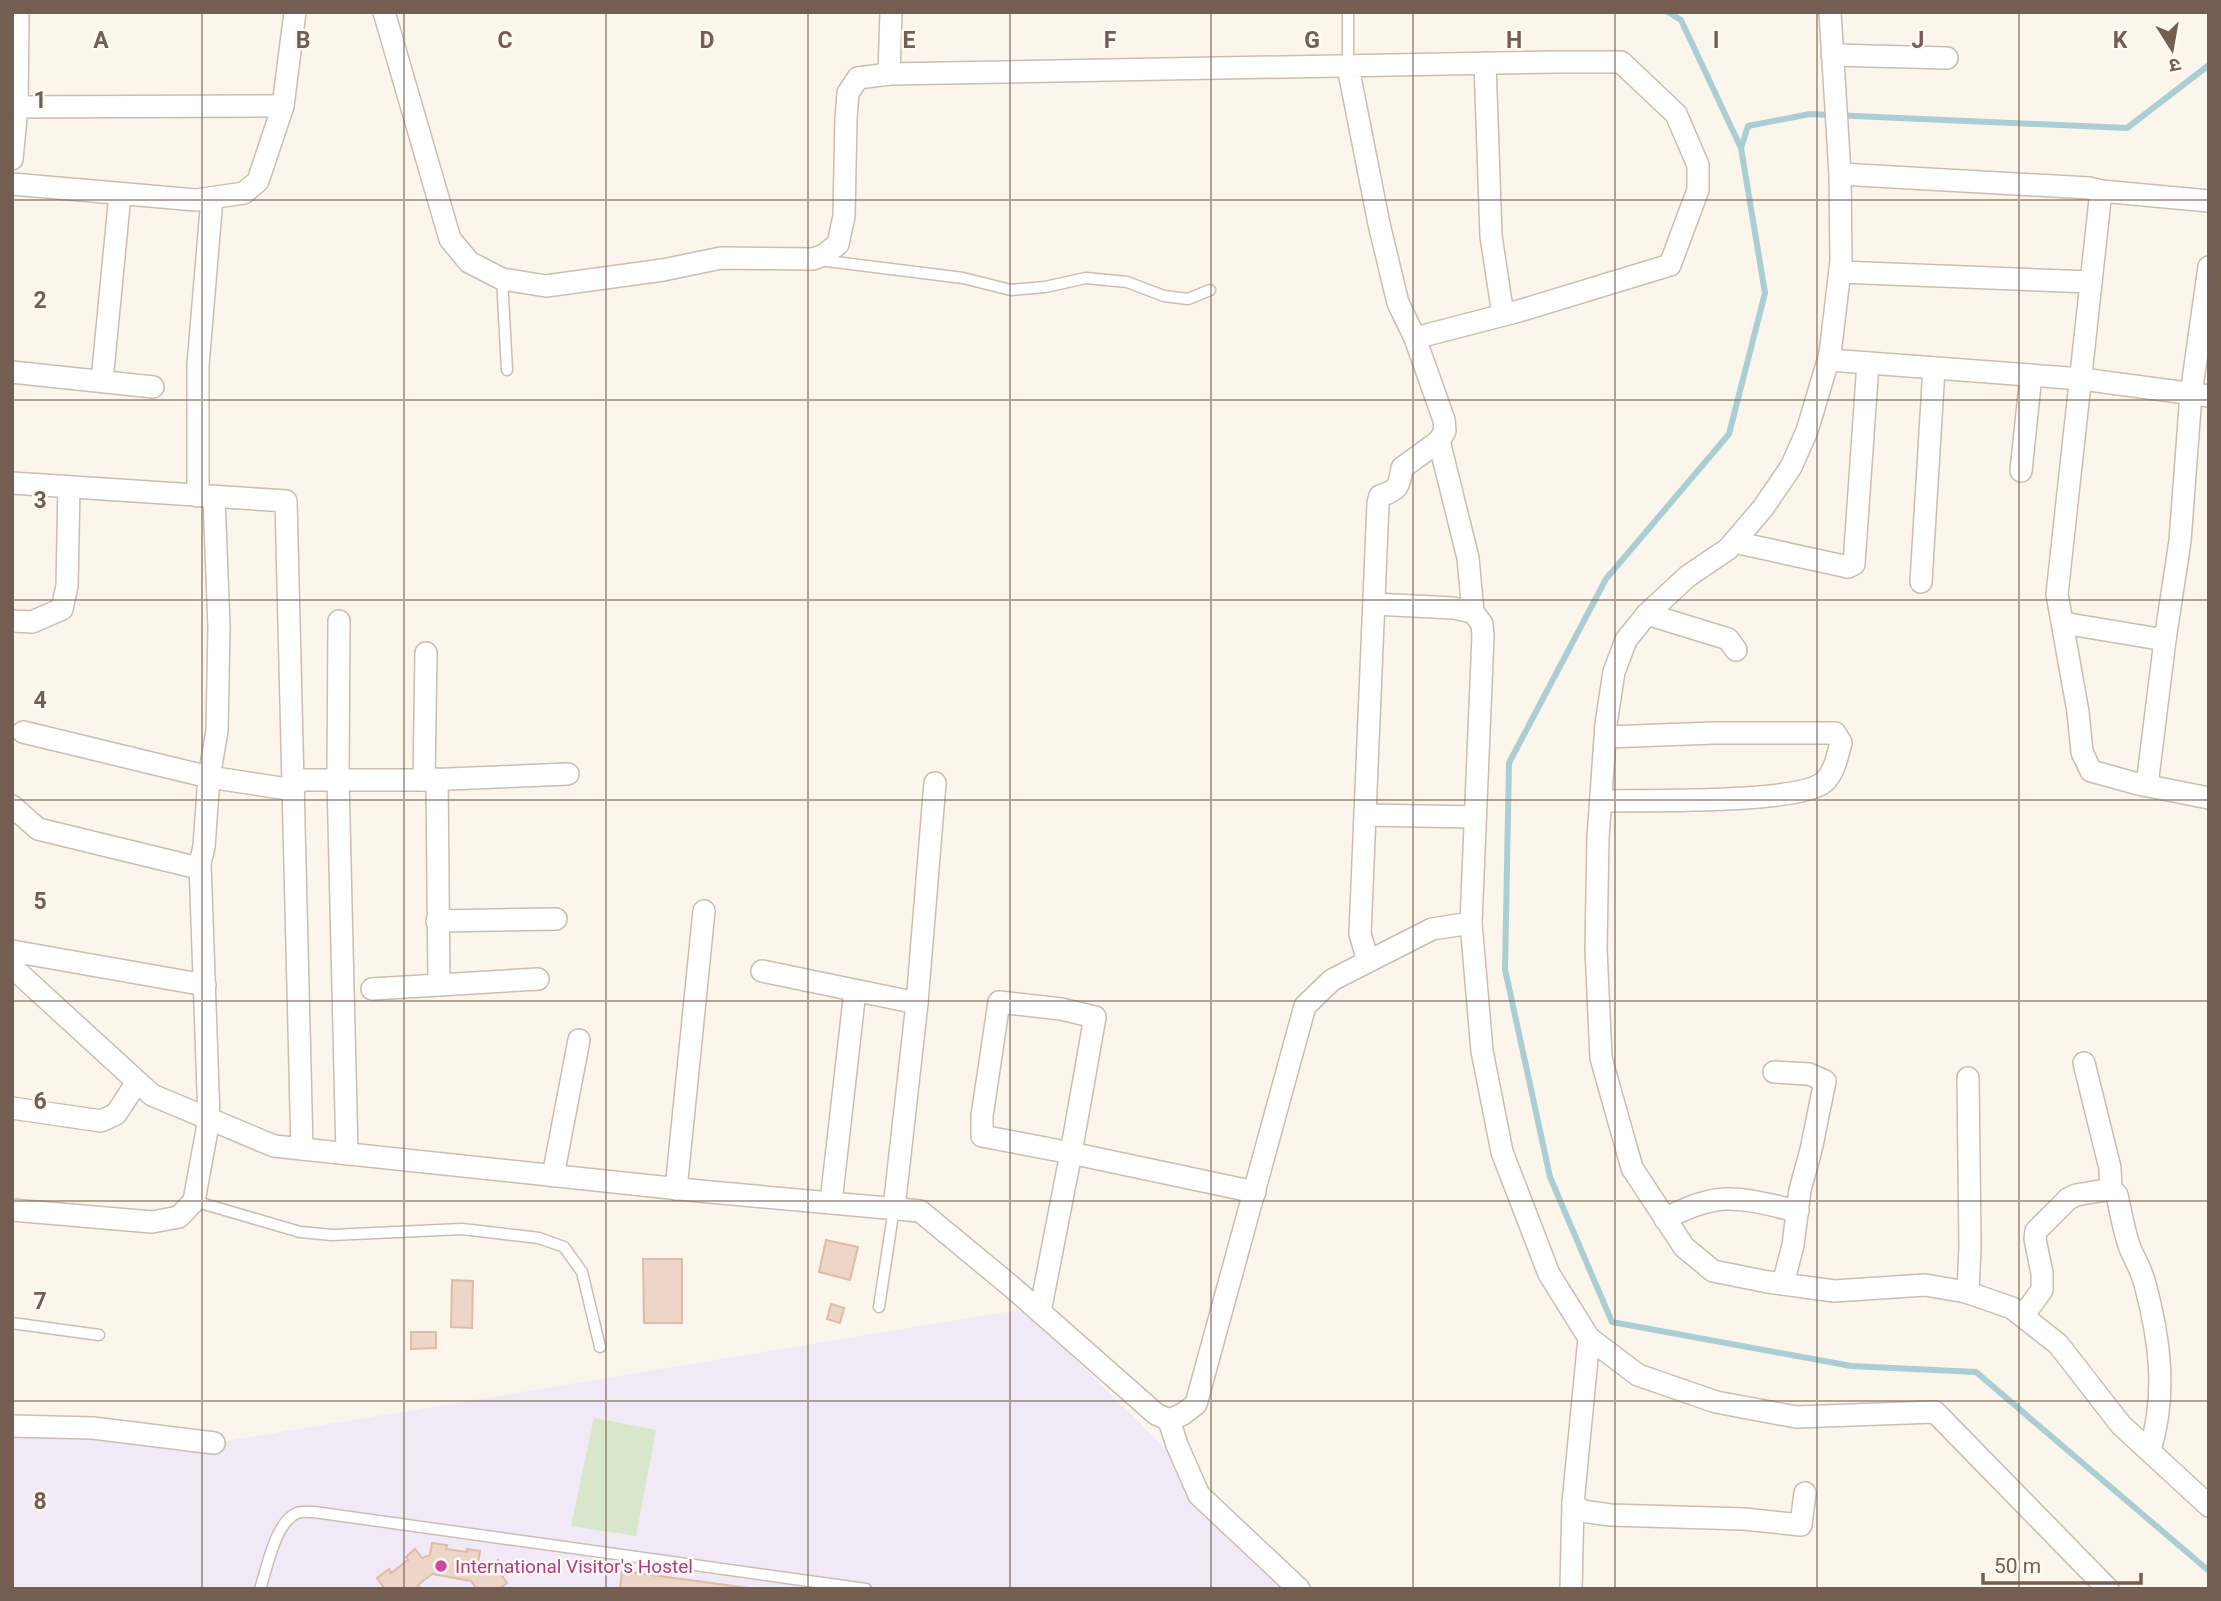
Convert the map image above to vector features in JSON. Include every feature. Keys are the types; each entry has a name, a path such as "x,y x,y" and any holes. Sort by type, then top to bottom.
{"street":[{"path":"12,159 18,12"},
{"path":"12,184 196,200 244,193 258,181 283,106 295,12"},
{"path":"384,12 450,239 469,262 502,279 546,286 663,270 721,258 813,259 824,255 838,244 844,216 848,93 858,78 889,74 1621,62 1676,114 1698,165 1698,190 1670,265 1503,315 1415,338"},
{"path":"889,74 891,12"},
{"path":"1830,12 1840,174 1840,272 1829,360 1807,431 1791,467 1763,508 1734,542 1688,576 1647,614 1626,640 1614,672 1601,801 1596,949 1601,1058 1632,1168 1684,1247 1713,1271 1834,1291 1925,1285 1968,1293 2012,1308 2058,1345 2121,1424 2209,1506"},
{"path":"1832,55 1947,58"},
{"path":"1485,63 1491,236 1503,315"},
{"path":"1348,67 1379,224 1398,303 1415,338 1444,420 1445,431 1439,441 1402,468 1399,484 1392,492 1380,496 1360,934 1368,961"},
{"path":"15,107 283,106"},
{"path":"1840,174 2089,188 2209,201"},
{"path":"2101,191 2057,594 2078,712 2082,752 2091,771 2209,798"},
{"path":"102,381 120,194"},
{"path":"12,1210 152,1222 179,1217 194,1201 209,1119 200,863 204,848 209,777 216,731 219,627 206,496 198,365 212,198"},
{"path":"2147,785 2200,395 2209,267"},
{"path":"1840,272 2091,282"},
{"path":"1829,360 2082,379 2200,395"},
{"path":"1734,542 1848,567 1854,564 1868,363"},
{"path":"1921,582 1934,368"},
{"path":"12,372 153,387"},
{"path":"2021,471 2031,375"},
{"path":"1439,441 1468,558 1473,611 1482,624 1483,636 1471,923 1482,1051 1502,1152 1549,1274 1588,1338 1638,1375 1716,1402 1796,1417 1935,1412 2108,1589"},
{"path":"12,484 286,501 302,1149"},
{"path":"12,621 32,622 62,609 67,586 69,487"},
{"path":"1374,604 1473,611"},
{"path":"1647,614 1728,639 1736,650"},
{"path":"339,621 338,780 347,1154"},
{"path":"2063,623 2165,640"},
{"path":"426,653 439,985"},
{"path":"23,732 209,777 294,785 338,780 568,774"},
{"path":"1601,801 1727,799 1803,791 1823,783 1832,771 1841,743 1835,733 1714,733 1606,737"},
{"path":"894,1208 917,1003 935,783"},
{"path":"12,806 38,829 190,866 200,863"},
{"path":"1365,815 1475,817"},
{"path":"676,1189 704,911"},
{"path":"437,922 556,919"},
{"path":"12,967 152,1095 274,1146 676,1189 920,1211 1156,1414 1169,1420 1196,1404 1305,1006 1332,980 1432,929 1471,923"},
{"path":"12,951 205,985"},
{"path":"762,971 917,1003"},
{"path":"372,989 538,979"},
{"path":"831,1202 855,990"},
{"path":"1040,1312 1071,1153 1095,1017 1061,1009 999,1002 982,1116 982,1136 1071,1153 1255,1192"},
{"path":"553,1176 579,1040"},
{"path":"2084,1063 2110,1168 2111,1189 2117,1195 2130,1248 2145,1282 2159,1361 2162,1379 2158,1423 2150,1450"},
{"path":"1774,1072 1809,1074 1825,1081 1783,1284"},
{"path":"1968,1078 1968,1293"},
{"path":"12,1108 101,1121 116,1114 138,1082"},
{"path":"2023,1317 2042,1290 2036,1231 2068,1199 2111,1189"},
{"path":"1665,1219 1689,1206 1717,1198 1740,1198 1798,1211"},
{"path":"1571,1589 1573,1503 1588,1338"},
{"path":"1169,1420 1177,1446 1199,1495 1299,1589"},
{"path":"12,1426 93,1428 214,1444"},
{"path":"1573,1503 1582,1511 1610,1515 1744,1519 1801,1525 1805,1493"}],"lane":[{"path":"1348,12 1348,67"},
{"path":"813,259 963,278 1011,290 1045,288 1086,278 1127,282 1164,296 1188,299 1210,290"},
{"path":"502,279 507,370"},
{"path":"194,1201 300,1232 331,1235 462,1229 539,1238 564,1248 582,1272 600,1347"},
{"path":"879,1307 894,1208"},
{"path":"12,1323 99,1335"},
{"path":"260,1589 271,1551 285,1522 297,1513 314,1512 866,1589"}],"shaded area":[{"path":"1024,1309 1308,1589 12,1589 12,1428 214,1443"}],"green space":[{"path":"594,1418 656,1430 636,1536 571,1526"}],"building":[{"path":"826,1240 858,1247 850,1280 819,1272"},
{"path":"643,1259 682,1259 682,1323 644,1323"},
{"path":"452,1280 473,1281 472,1328 451,1327"},
{"path":"831,1304 844,1308 840,1323 827,1319"},
{"path":"411,1332 436,1332 436,1348 411,1349"},
{"name":"International Visitor's Hostel","path":"432,1543 447,1545 446,1549 480,1551 478,1563 486,1569 498,1560 505,1570 500,1573 507,1583 499,1589 477,1589 471,1581 432,1574 418,1585 420,1589 385,1589 377,1578 389,1569 391,1573 408,1560 406,1557 415,1549 422,1558 430,1555"},
{"path":"622,1571 756,1589 620,1589"}],"waterway":[{"path":"1668,12 1681,20 1741,148 1765,293 1729,434 1606,579 1509,763 1505,969 1550,1177 1612,1322 1851,1366 1976,1372 2209,1571"},
{"path":"1741,148 1748,126 1810,114 2127,128 2209,65"}],"place":[{"name":"International Visitor's Hostel","path":"441,1566"}]}
